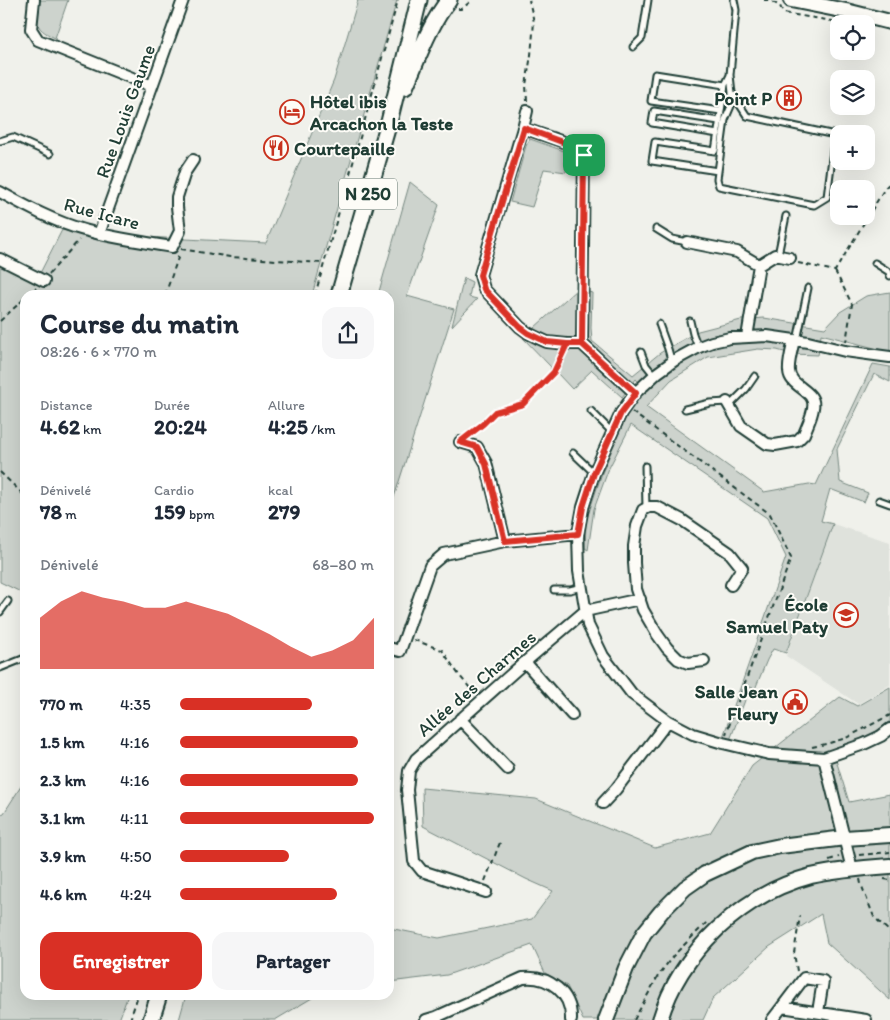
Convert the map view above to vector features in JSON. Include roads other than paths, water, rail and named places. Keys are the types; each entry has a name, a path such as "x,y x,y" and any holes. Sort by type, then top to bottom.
{"main road":[{"name":"N 250","path":"340,290 389,122 418,0"},
{"name":"N 250","path":"389,122 431,28 449,0"},
{"path":"791,0 890,22"},
{"path":"606,1020 626,968 644,933 685,888 705,874 752,852 780,846 890,835"},
{"path":"660,1020 673,987 683,970 708,938 732,916 762,896 786,884 810,876 840,870 890,866"},
{"path":"151,1020 157,1000"}],"street":[{"path":"34,0 31,29 38,40 152,86"},
{"name":"Rue Louis Gaume","path":"99,234 183,0"},
{"path":"527,111 524,128 480,275 484,289 520,327 547,342 582,344 636,393"},
{"path":"524,128 584,150 582,344"},
{"name":"Rue Icare","path":"0,192 57,220 85,230 176,248 180,231 177,197 188,165 193,160"},
{"path":"687,242 737,252 759,265"},
{"path":"747,338 759,265 775,255 790,258"},
{"path":"0,259 44,281"},
{"path":"890,357 845,351 767,336 730,338 698,347 654,375 636,393 621,413 594,473 583,507 578,534 579,571 588,625 603,656 632,694 668,721 693,734 722,744 763,753 824,758 864,744 881,736 890,729"},
{"path":"728,404 741,426 767,444 774,445 797,441 801,438 814,407 811,397 794,383 789,371 795,340"},
{"path":"460,442 477,447 486,464 505,541"},
{"path":"704,661 688,663 678,659 666,648 643,610 636,589 634,546 637,526 643,510 649,507 657,507 682,520 730,553 742,568 730,585"},
{"path":"394,649 400,651 430,566 444,554 505,541 578,534"},
{"path":"585,611 640,599"},
{"name":"Allée des Charmes","path":"484,891 422,871 414,861 407,790 409,771 416,759 460,719 585,611"},
{"path":"525,662 572,715"},
{"path":"460,719 508,769"},
{"path":"603,803 668,721"},
{"path":"824,758 845,838 856,869"},
{"path":"426,1020 523,978 533,977 553,984 559,989 568,1002 571,1020"},
{"path":"772,1020 804,978 823,981 818,1012"},
{"path":"782,1007 866,1020"}],"lane":[{"path":"633,47 642,38 648,0"},
{"path":"732,93 747,116 835,135 827,197 814,205 719,186 717,179 725,120 731,106 730,75 736,10 734,0"},
{"path":"721,111 651,101 652,92 655,74 725,84"},
{"path":"718,171 652,161 655,142 715,151 725,84 730,75"},
{"path":"718,134 652,123 654,111 719,121"},
{"path":"0,141 13,137 50,154"},
{"path":"778,256 786,216"},
{"path":"656,229 672,239 687,242"},
{"path":"875,263 889,272 890,276"},
{"path":"795,340 808,288"},
{"path":"690,321 698,347"},
{"path":"659,324 672,363"},
{"path":"641,352 646,365 654,375"},
{"path":"685,409 710,403 728,404 746,389 755,376"},
{"path":"591,411 612,432"},
{"path":"573,453 594,473"},
{"path":"645,466 646,509"},
{"path":"879,500 890,504"},
{"path":"554,590 570,590 582,587"},
{"path":"0,612 8,601"},
{"path":"0,668 20,660"}],"place":[{"name":"Point P","path":"789,98"},
{"name":"Hôtel ibis Arcachon la Teste","path":"292,112"},
{"name":"Courtepaille","path":"276,148"},
{"name":"École Samuel Paty","path":"846,615"},
{"name":"Salle Jean Fleury","path":"795,702"}]}
